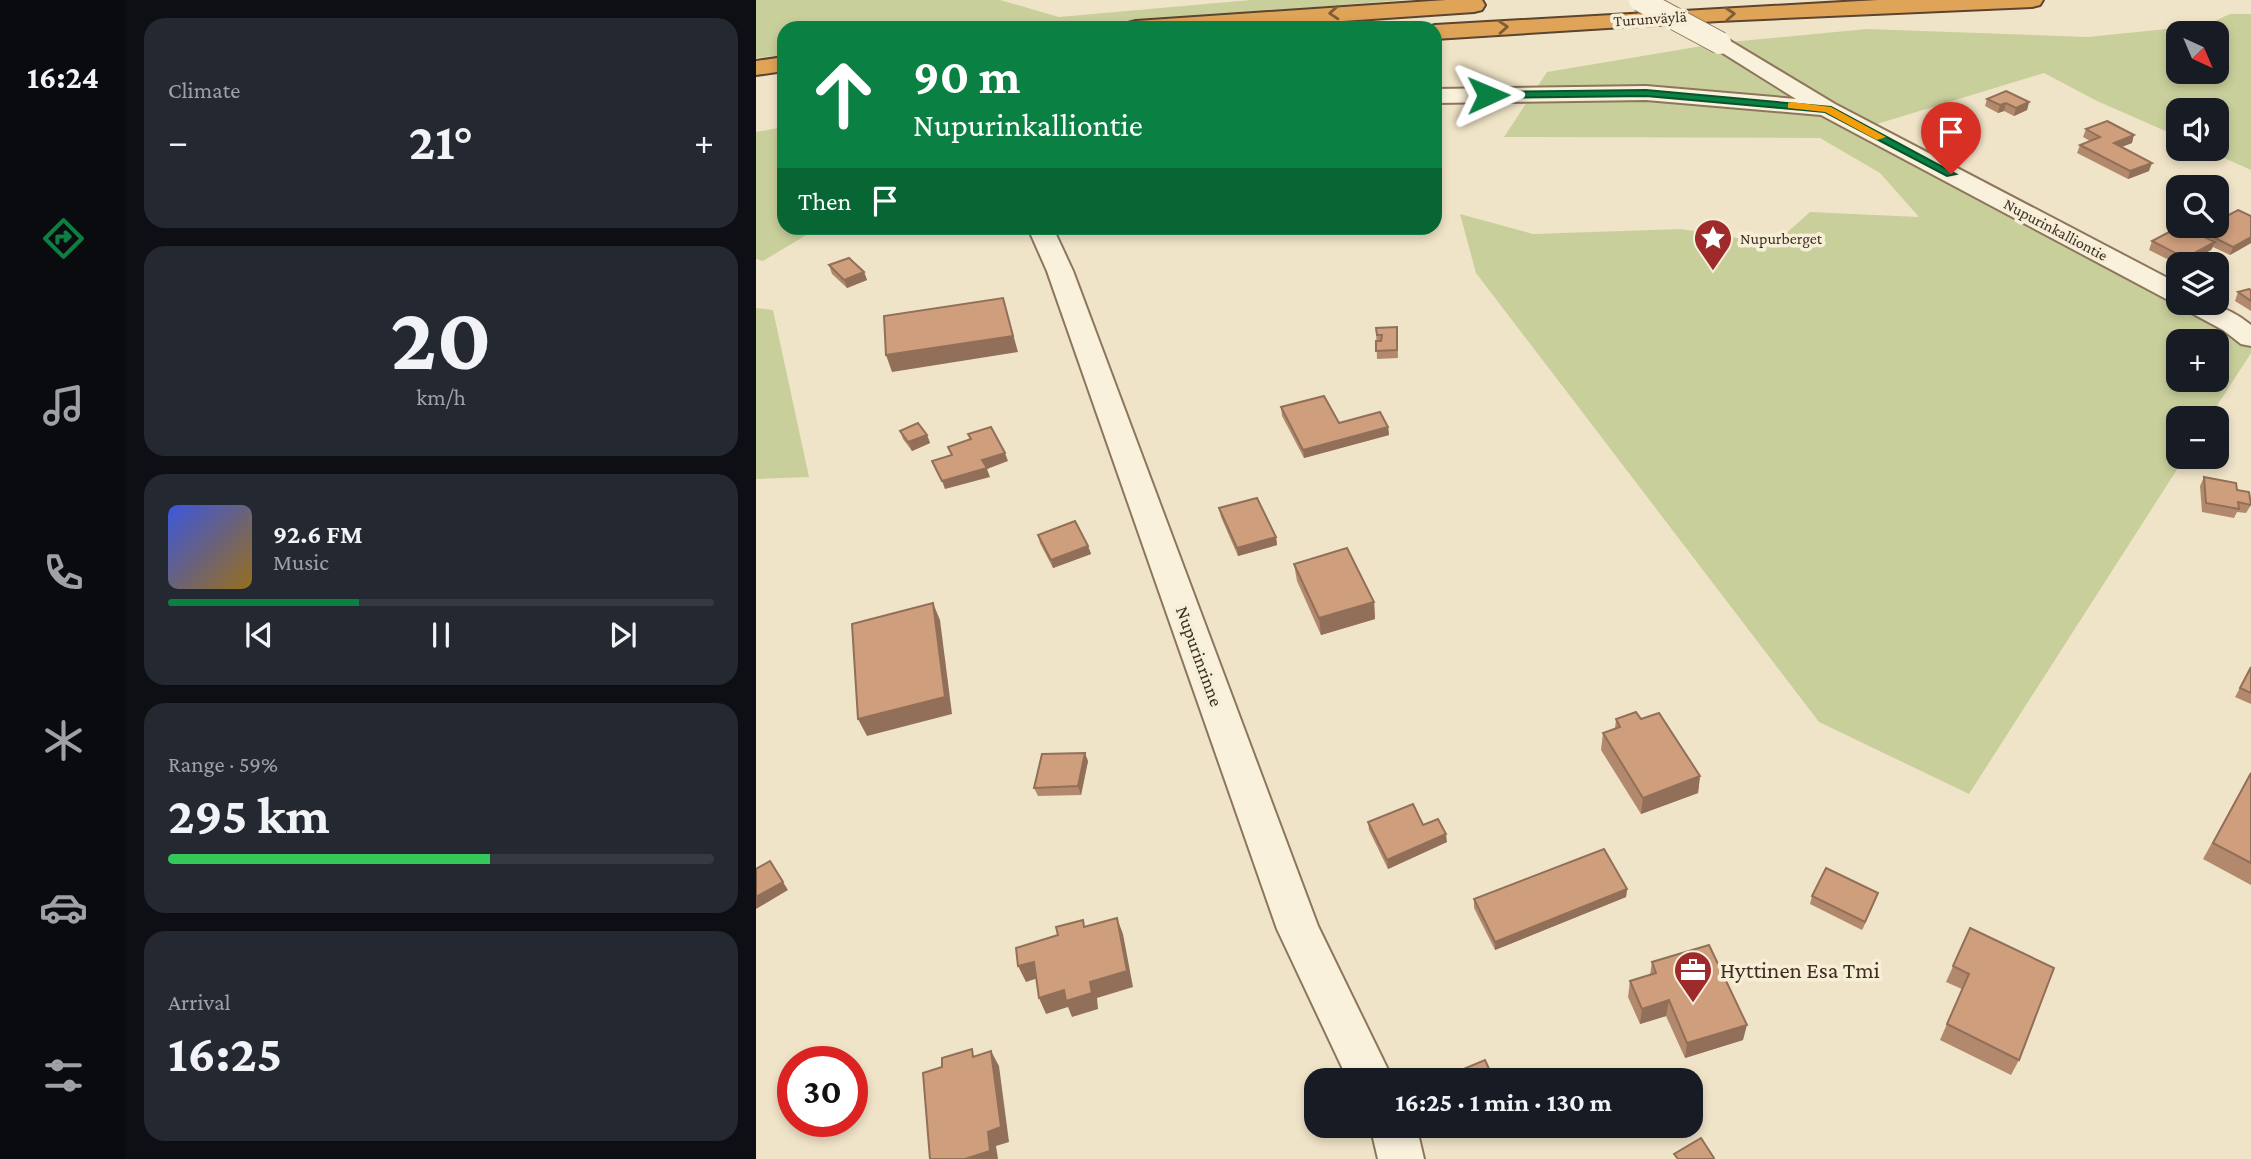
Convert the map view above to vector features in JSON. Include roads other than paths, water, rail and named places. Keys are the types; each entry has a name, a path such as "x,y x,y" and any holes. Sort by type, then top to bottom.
{"highway":[{"name":"Turunväylä","path":"1442,32 1706,15 2032,0"},
{"path":"1236,21 1494,3"},
{"path":"756,68 777,65"}],"street":[{"name":"Nupurinkalliontie","path":"1640,0 1720,43 1827,109 2166,288"},
{"path":"1442,96 1646,93 1827,109"},
{"name":"Nupurinrinne","path":"1044,235 1060,271 1298,929 1365,1068"},
{"path":"2216,315 2251,338"},
{"path":"1396,1138 1401,1159"}],"place":[{"name":"Nupurberget","path":"1713,272"},
{"name":"Hyttinen Esa Tmi","path":"1693,1004"}]}
